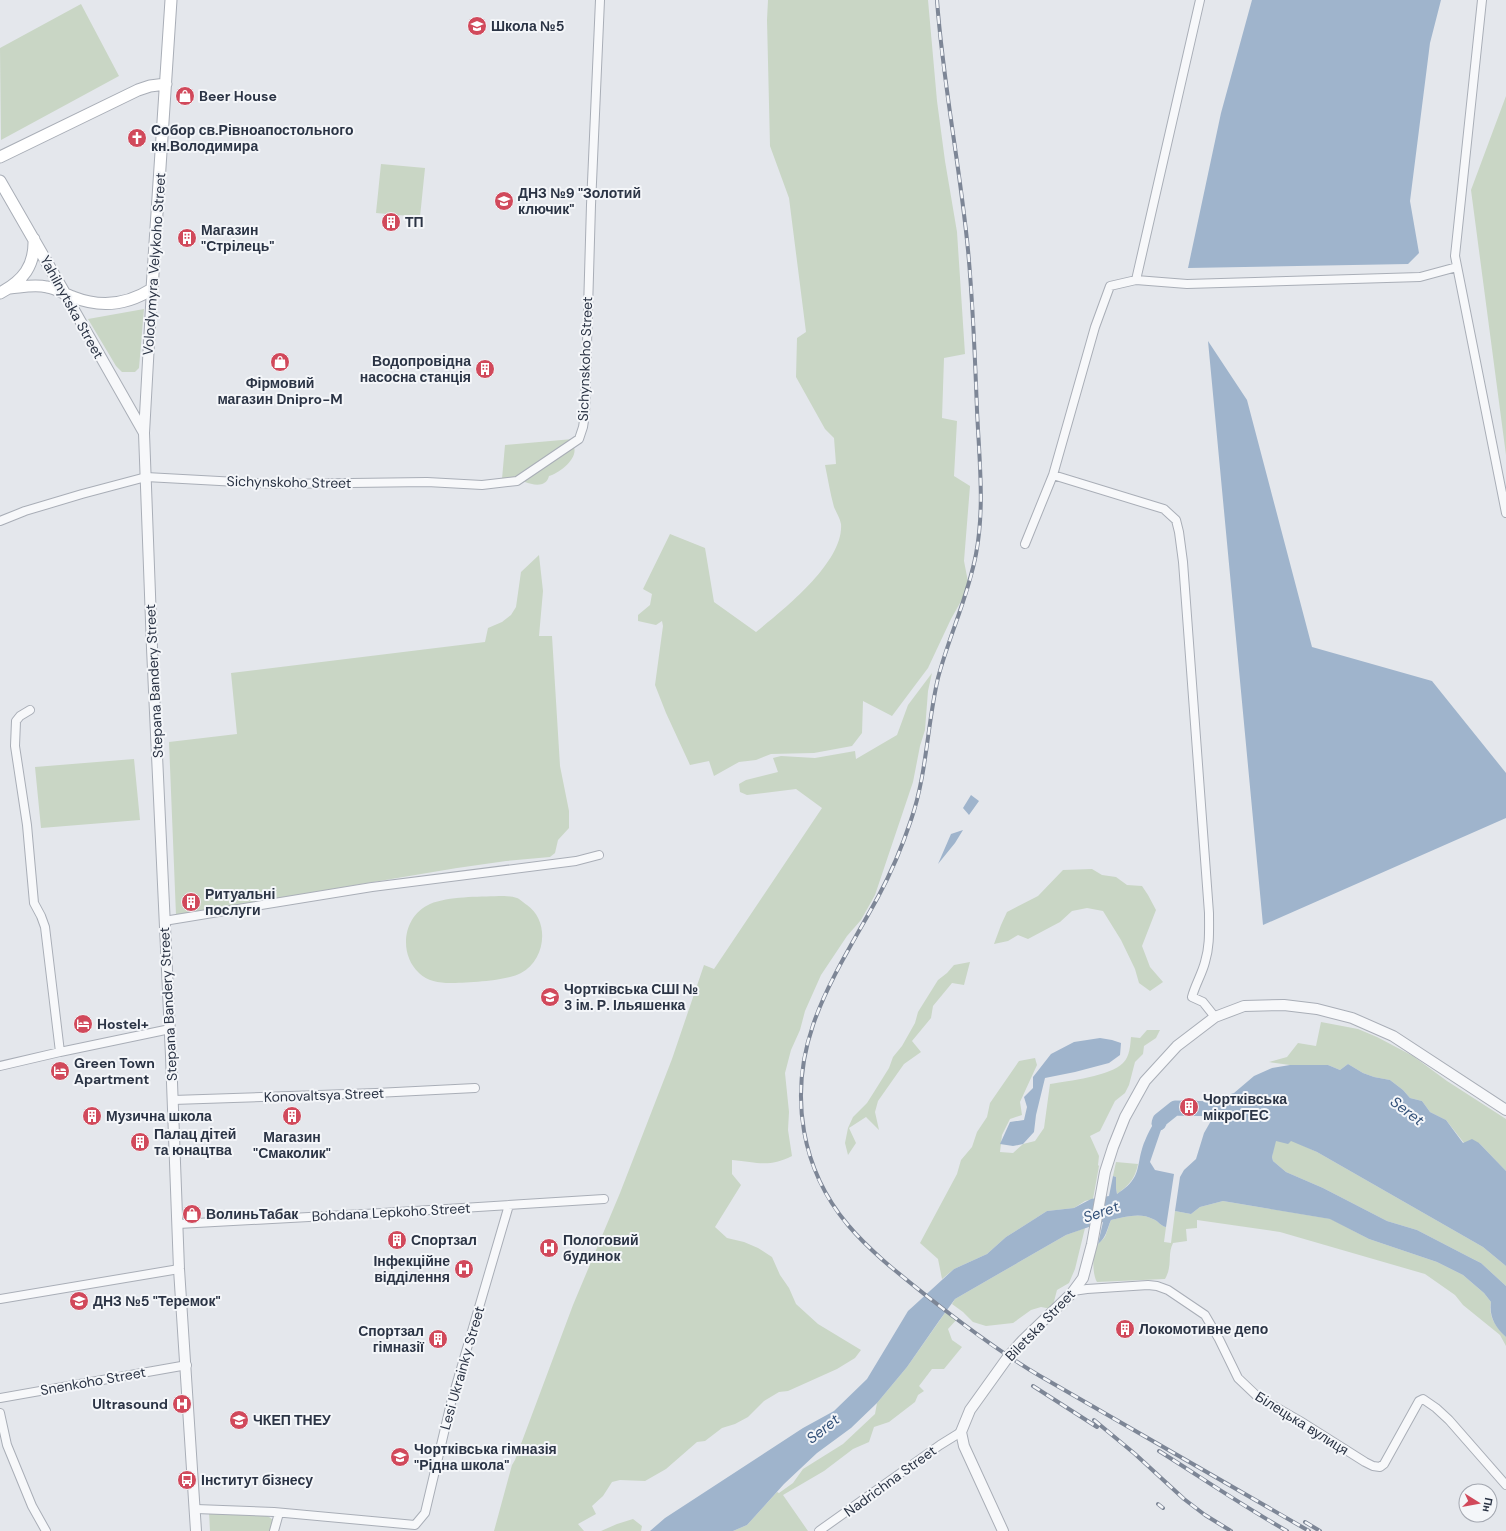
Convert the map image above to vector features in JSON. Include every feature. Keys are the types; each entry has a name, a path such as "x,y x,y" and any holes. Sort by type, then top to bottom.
{"main road":[{"name":"Volodymyra Velykoho Street","path":"152,289 171,0"},
{"path":"0,157 138,90 150,86 166,84"},
{"name":"Yahilnytska Street","path":"0,181 65,294"},
{"path":"5,290 27,272 32,261 34,238"},
{"path":"5,290 46,286 93,303 105,304 130,299 145,294 152,289"}],"street":[{"name":"Sichynskoho Street","path":"146,477 276,484 427,482 482,485 509,483 518,481 579,439 585,414 591,205 600,0"},
{"path":"1136,280 1200,0"},
{"path":"1482,0 1455,256 1506,513"},
{"path":"1025,544 1053,475 1095,327 1110,286 1136,280 1187,284 1420,277 1457,267"},
{"name":"Volodymyra Velykoho Street","path":"144,433 152,289"},
{"name":"Yahilnytska Street","path":"65,294 80,323 144,433"},
{"name":"Stepana Bandery Street","path":"144,433 152,648 180,1269 196,1509 196,1531"},
{"path":"1053,475 1164,509 1176,520 1183,562 1209,913 1209,946 1205,964 1195,986 1192,997 1203,1002 1215,1017"},
{"path":"0,521 25,511 146,477"},
{"path":"30,710 20,716 16,721 15,746 26,825 34,904 45,927 60,1052"},
{"path":"164,921 372,887 576,861 599,855"},
{"name":"Biletska Street","path":"961,1432 966,1417 1008,1357 1023,1340 1073,1291 1083,1278 1087,1268 1092,1244 1105,1172 1125,1117 1145,1080 1177,1046 1215,1017 1244,1006 1284,1005 1317,1009 1352,1018 1393,1036 1506,1110"},
{"path":"0,1066 170,1029"},
{"name":"Konovaltsya Street","path":"173,1100 475,1088"},
{"name":"Bohdana Lepkoho Street","path":"178,1224 604,1199"},
{"name":"Lesi Ukrainky Street","path":"196,1509 279,1513 415,1524 425,1513 451,1403 508,1205"},
{"path":"0,1299 180,1269"},
{"name":"Білецька вулиця","path":"1073,1291 1148,1285 1157,1286 1168,1290 1206,1315 1220,1339 1238,1378 1258,1397 1373,1466 1380,1467 1384,1464 1419,1401 1423,1399 1449,1420 1506,1485"},
{"name":"Snenkoho Street","path":"0,1398 187,1365"},
{"path":"0,1413 7,1445 32,1506 46,1531"},
{"path":"961,1432 964,1446 1003,1531"},
{"name":"Nadrichna Street","path":"819,1531 940,1445 961,1432"},
{"path":"274,1531 279,1513"}],"green space":[{"path":"768,0 928,0 937,101 957,232 965,354 944,358 942,418 957,421 954,476 970,486 964,561 969,587 951,619 928,668 892,716 863,701 862,733 852,746 814,753 771,754 756,760 739,762 714,776 709,761 690,765 655,685 663,626 662,621 656,625 638,621 638,615 650,605 652,594 643,589 670,534 705,548 714,602 756,632 796,598 823,569 833,554 839,539 841,524 834,507 825,465 836,464 834,438 825,429 796,377 797,338 806,332 789,198 770,146 767,20"},
{"path":"81,4 119,76 1,140 0,48"},
{"path":"1506,96 1506,455 1471,190"},
{"path":"381,164 425,168 420,217 376,213"},
{"path":"144,309 139,368 135,372 122,372 116,366 88,319"},
{"path":"573,439 556,449 524,473 502,479 505,445"},
{"path":"574,447 573,456 567,465 558,472 549,476 545,482 535,485 525,482 524,480"},
{"path":"539,555 543,591 539,636 552,636 560,766 569,811 569,828 558,840 555,853 550,857 457,868 176,915 169,742 237,734 231,673 485,642 488,628 502,622 511,615 516,607 521,572"},
{"path":"932,673 928,691 925,730 920,746 913,782 875,895 861,920 847,936 821,975 805,1011 800,1030 791,1050 785,1073 789,1112 788,1130 792,1156 784,1160 769,1163 732,1160 732,1174 741,1185 715,1227 727,1238 744,1242 758,1248 772,1257 796,1304 818,1324 861,1350 855,1358 837,1369 788,1391 779,1392 764,1401 748,1417 735,1424 722,1428 705,1441 697,1442 666,1469 645,1481 620,1480 612,1482 603,1496 592,1506 596,1514 578,1524 584,1531 494,1531 512,1465 573,1305 620,1193 672,1059 704,965 714,969 822,808 796,789 747,795 740,792 739,784 746,780 778,772 773,758 781,756 815,758 855,751 856,759 897,735 908,705"},
{"path":"134,759 140,820 41,828 35,767"},
{"path":"1092,869 1102,875 1116,877 1127,885 1142,886 1156,910 1142,946 1150,967 1163,982 1150,991 1139,983 1135,969 1121,940 1103,911 1087,908 1072,911 1060,922 1028,939 1018,935 1008,941 994,944 1007,912 1038,896 1063,870"},
{"path":"499,896 519,899 534,912 539,921 542,930 540,950 536,959 529,967 515,976 506,978 466,983 450,983 429,980 422,976 412,965 406,946 406,936 414,917 421,910 438,901 464,897"},
{"path":"970,962 964,985 952,983 933,1006 931,1018 912,1041 921,1052 904,1064 878,1101 875,1112 879,1130 866,1117 849,1128 856,1143 848,1155 845,1143 848,1128 853,1117 867,1103 889,1068 893,1057 902,1046 915,1023 918,1012 938,980 954,965"},
{"path":"1321,1022 1358,1029 1377,1037 1413,1056 1447,1081 1506,1119 1506,1171 1479,1143 1464,1143 1446,1120 1430,1112 1422,1101 1410,1098 1403,1090 1390,1080 1363,1073 1348,1064 1340,1070 1328,1065 1290,1065 1269,1062 1287,1057 1298,1043 1316,1046"},
{"path":"1147,1030 1160,1030 1156,1038 1144,1046 1143,1054 1135,1062 1129,1085 1125,1093 1115,1101 1100,1131 1090,1136 1099,1156 1099,1166 1093,1199 1085,1201 1074,1208 1047,1211 1006,1237 987,1254 954,1269 942,1279 938,1259 920,1243 957,1174 961,1160 972,1147 977,1132 987,1117 990,1103 1019,1061 1035,1058 1037,1065 1020,1102 1022,1115 1010,1119 1002,1135 1000,1152 1013,1153 1023,1144 1035,1141 1044,1128 1050,1084 1099,1075 1117,1068 1127,1057 1131,1037 1140,1038"},
{"path":"1291,1140 1317,1152 1483,1247 1506,1266 1506,1286 1481,1263 1417,1230 1387,1221 1323,1188 1286,1172 1273,1161 1272,1157 1275,1141"},
{"path":"1116,1162 1138,1164 1131,1181 1117,1194 1116,1177 1113,1176"},
{"path":"1223,1201 1331,1219 1369,1239 1437,1262 1463,1275 1484,1293 1491,1302 1490,1307 1492,1317 1496,1325 1506,1337 1506,1346 1500,1335 1463,1305 1455,1295 1425,1274 1280,1232 1197,1220 1197,1228 1186,1229 1187,1241 1173,1243 1170,1252 1169,1269 1165,1279 1097,1282 1094,1274 1095,1252 1098,1244 1104,1239 1111,1220 1138,1215 1148,1217 1166,1227 1164,1242 1171,1243 1175,1211 1191,1214 1200,1207"},
{"path":"1085,1228 1075,1269 1069,1283 1057,1290 1052,1309 1041,1307 1031,1310 1013,1323 986,1326 973,1322 952,1304 955,1299 1066,1235"},
{"path":"947,1310 958,1318 948,1329 952,1340 962,1347 944,1369 932,1369 919,1386 924,1391 918,1395 915,1402 889,1422 874,1427 869,1442 853,1449 824,1471 783,1495 808,1531 733,1531 747,1525 777,1492 779,1493 793,1483 803,1469 843,1444 875,1414 877,1403 907,1367"},
{"path":"209,1512 264,1513 273,1520 271,1531 210,1531"},
{"path":"633,1519 642,1526 641,1531 601,1531 617,1524"}],"water":[{"path":"1252,0 1441,0 1430,43 1410,201 1419,253 1408,264 1188,268 1221,113"},
{"path":"1208,341 1247,400 1312,647 1432,681 1506,773 1506,818 1263,925"},
{"path":"971,795 979,801 969,815 963,808"},
{"path":"963,830 955,843 938,864 951,834"},
{"path":"1100,1038 1121,1043 1120,1055 1109,1063 1045,1078 1036,1115 1034,1132 1023,1144 1013,1146 1000,1144 1010,1122 1024,1120 1027,1107 1024,1097 1033,1088 1033,1077 1051,1054 1074,1042"},
{"path":"1348,1064 1363,1073 1390,1080 1403,1090 1410,1098 1422,1101 1430,1112 1446,1120 1463,1143 1472,1139 1479,1143 1506,1171 1506,1266 1483,1247 1317,1152 1291,1141 1288,1144 1276,1141 1272,1157 1273,1161 1286,1172 1323,1188 1387,1221 1417,1230 1481,1263 1506,1286 1506,1337 1492,1317 1491,1302 1484,1293 1463,1275 1437,1262 1369,1239 1330,1219 1223,1201 1200,1207 1191,1214 1175,1211 1180,1177 1184,1170 1196,1159 1204,1133 1212,1119 1216,1118 1215,1115 1209,1112 1210,1105 1224,1101 1227,1095 1234,1093 1254,1076 1272,1068 1290,1065 1328,1065 1340,1070"},
{"path":"1170,1105 1174,1105 1173,1113 1162,1127 1150,1162 1155,1170 1174,1174 1166,1227 1148,1217 1138,1215 1111,1220 1105,1236 1098,1244 1103,1222 1066,1235 955,1299 907,1367 877,1403 851,1428 817,1453 784,1484 747,1525 733,1531 650,1531 665,1518 803,1428 834,1411 867,1379 908,1311 954,1269 987,1254 1006,1237 1047,1211 1074,1208 1091,1199 1109,1196 1113,1176 1116,1177 1117,1194 1125,1188 1135,1176 1141,1152 1149,1131 1161,1113"}],"waterway":[{"name":"Seret","path":"1159,1123 1160,1120 1175,1108 1229,1108"}],"railway":[{"path":"937,0 943,63 961,187 970,270 981,482 979,536 973,570 938,678 931,714 924,767 911,820 887,879 832,981 819,1008 809,1037 803,1066 801,1098 804,1131 811,1159 821,1184 834,1206 849,1226 867,1245 928,1297 983,1339 1040,1376 1309,1531"},
{"path":"1033,1386 1097,1427"},
{"path":"1094,1420 1135,1454 1184,1499 1205,1515 1231,1531"},
{"path":"1159,1451 1287,1531"},
{"path":"1158,1504 1163,1508"},
{"path":"1305,1522 1320,1531"}],"place":[{"name":"Школа №5","path":"477,26"},
{"name":"Beer House","path":"185,96"},
{"name":"Собор св.Рівноапостольного кн.Володимира","path":"137,138"},
{"name":"ДНЗ №9 \"Золотий ключик\"","path":"504,201"},
{"name":"ТП","path":"391,222"},
{"name":"Магазин \"Стрілець\"","path":"187,238"},
{"name":"Фірмовий магазин Dnipro-M","path":"280,362"},
{"name":"Водопровідна насосна станція","path":"485,369"},
{"name":"Ритуальні послуги","path":"191,902"},
{"name":"Чортківська СШІ № 3 ім. Р. Ільяшенка","path":"550,997"},
{"name":"Hostel+","path":"83,1024"},
{"name":"Green Town Apartment","path":"60,1071"},
{"name":"Чортківська мікроГЕС","path":"1189,1107"},
{"name":"Музична школа","path":"92,1116"},
{"name":"Магазин \"Смаколик\"","path":"292,1116"},
{"name":"Палац дітей та юнацтва","path":"140,1142"},
{"name":"ВолиньТабак","path":"192,1214"},
{"name":"Спортзал","path":"397,1240"},
{"name":"Пологовий будинок","path":"549,1248"},
{"name":"Інфекційне відділення","path":"464,1269"},
{"name":"ДНЗ №5 \"Теремок\"","path":"79,1301"},
{"name":"Локомотивне депо","path":"1125,1329"},
{"name":"Спортзал гімназії","path":"438,1339"},
{"name":"Ultrasound","path":"182,1404"},
{"name":"ЧКЕП ТНЕУ","path":"239,1420"},
{"name":"Чортківська гімназія \"Рідна школа\"","path":"400,1457"},
{"name":"Інститут бізнесу","path":"187,1480"}]}
